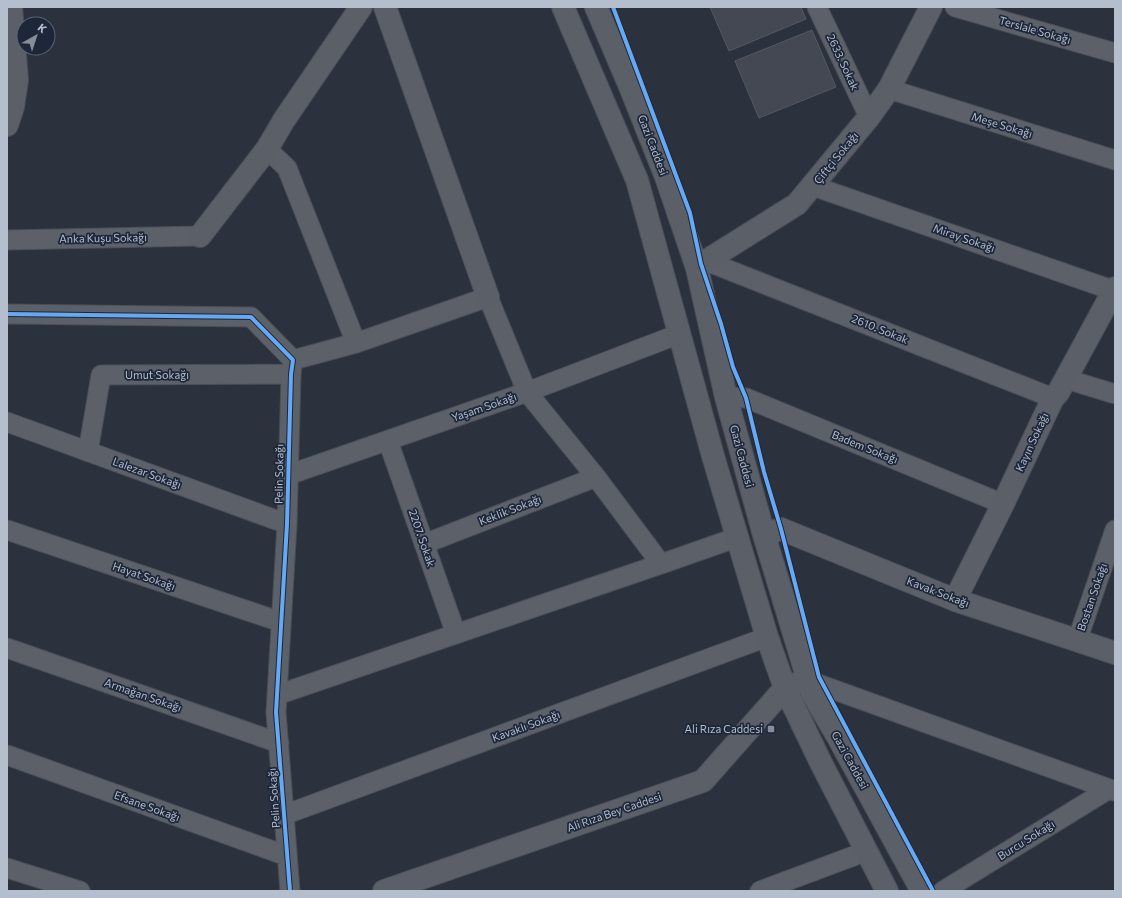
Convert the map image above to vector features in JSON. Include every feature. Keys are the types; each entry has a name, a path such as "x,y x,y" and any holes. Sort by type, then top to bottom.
{"street":[{"path":"9,113 17,80 11,7"},
{"path":"200,236 267,148 284,120 361,7"},
{"path":"385,7 488,296 527,392 596,477 661,564"},
{"path":"563,7 637,180 713,456 767,637 785,688 821,763 887,891"},
{"name":"Gazi Caddesi","path":"596,7 631,89 701,264 726,396 764,535 812,693 839,739 922,891"},
{"name":"2633. Sokak","path":"817,7 869,118"},
{"name":"Çiftçi Sokağı","path":"701,264 798,204 869,118 889,89 931,7"},
{"name":"Terslale Sokağı","path":"955,7 1115,53"},
{"name":"Meşe Sokağı","path":"889,89 1115,160"},
{"path":"267,148 288,168 356,343"},
{"name":"Miray Sokağı","path":"813,186 1115,290"},
{"name":"Anka Kuşu Sokağı","path":"7,240 200,236"},
{"name":"2610. Sokak","path":"701,264 1053,398"},
{"name":"Kayın Sokağı","path":"955,600 1003,504 1053,398 1058,393 1115,290"},
{"path":"7,314 251,318 292,367 488,296"},
{"name":"Yaşam Sokağı","path":"288,474 388,441 527,392 679,334"},
{"name":"Umut Sokağı","path":"88,452 101,376 292,367"},
{"name":"Pelin Sokağı","path":"290,891 276,712 286,524 292,367"},
{"path":"1066,379 1115,394"},
{"name":"Badem Sokağı","path":"726,396 746,398 1003,504"},
{"name":"Lalezar Sokağı","path":"7,422 286,524"},
{"name":"2207. Sokak","path":"388,441 456,634"},
{"name":"Keklik Sokağı","path":"424,544 596,477"},
{"name":"Kavak Sokağı","path":"764,535 781,529 955,600 1115,653"},
{"name":"Hayat Sokağı","path":"7,530 281,622"},
{"name":"Bostan Sokağı","path":"1076,641 1115,532"},
{"path":"277,695 738,537"},
{"name":"Kavaklı Sokağı","path":"284,815 767,637"},
{"name":"Armağan Sokağı","path":"7,648 279,743"},
{"path":"808,680 1112,790"},
{"name":"Ali Rıza Bey Caddesi","path":"384,891 703,781 785,688 808,680"},
{"name":"Efsane Sokağı","path":"7,755 287,856"},
{"name":"Burcu Sokağı","path":"942,891 1112,790"},
{"path":"760,891 867,851"},
{"path":"7,868 80,891"}],"building":[{"path":"710,7 801,7 806,19 729,51"},
{"path":"812,30 836,87 759,118 735,61"}],"cycle path":[{"path":"613,7 690,213 701,264 721,324 733,367 746,398 764,472 781,529 819,677 933,891"},
{"path":"7,314 251,317 293,360 291,374 287,524 276,712 290,891"}],"place":[{"name":"Ali Rıza Caddesi","path":"771,729"}]}
